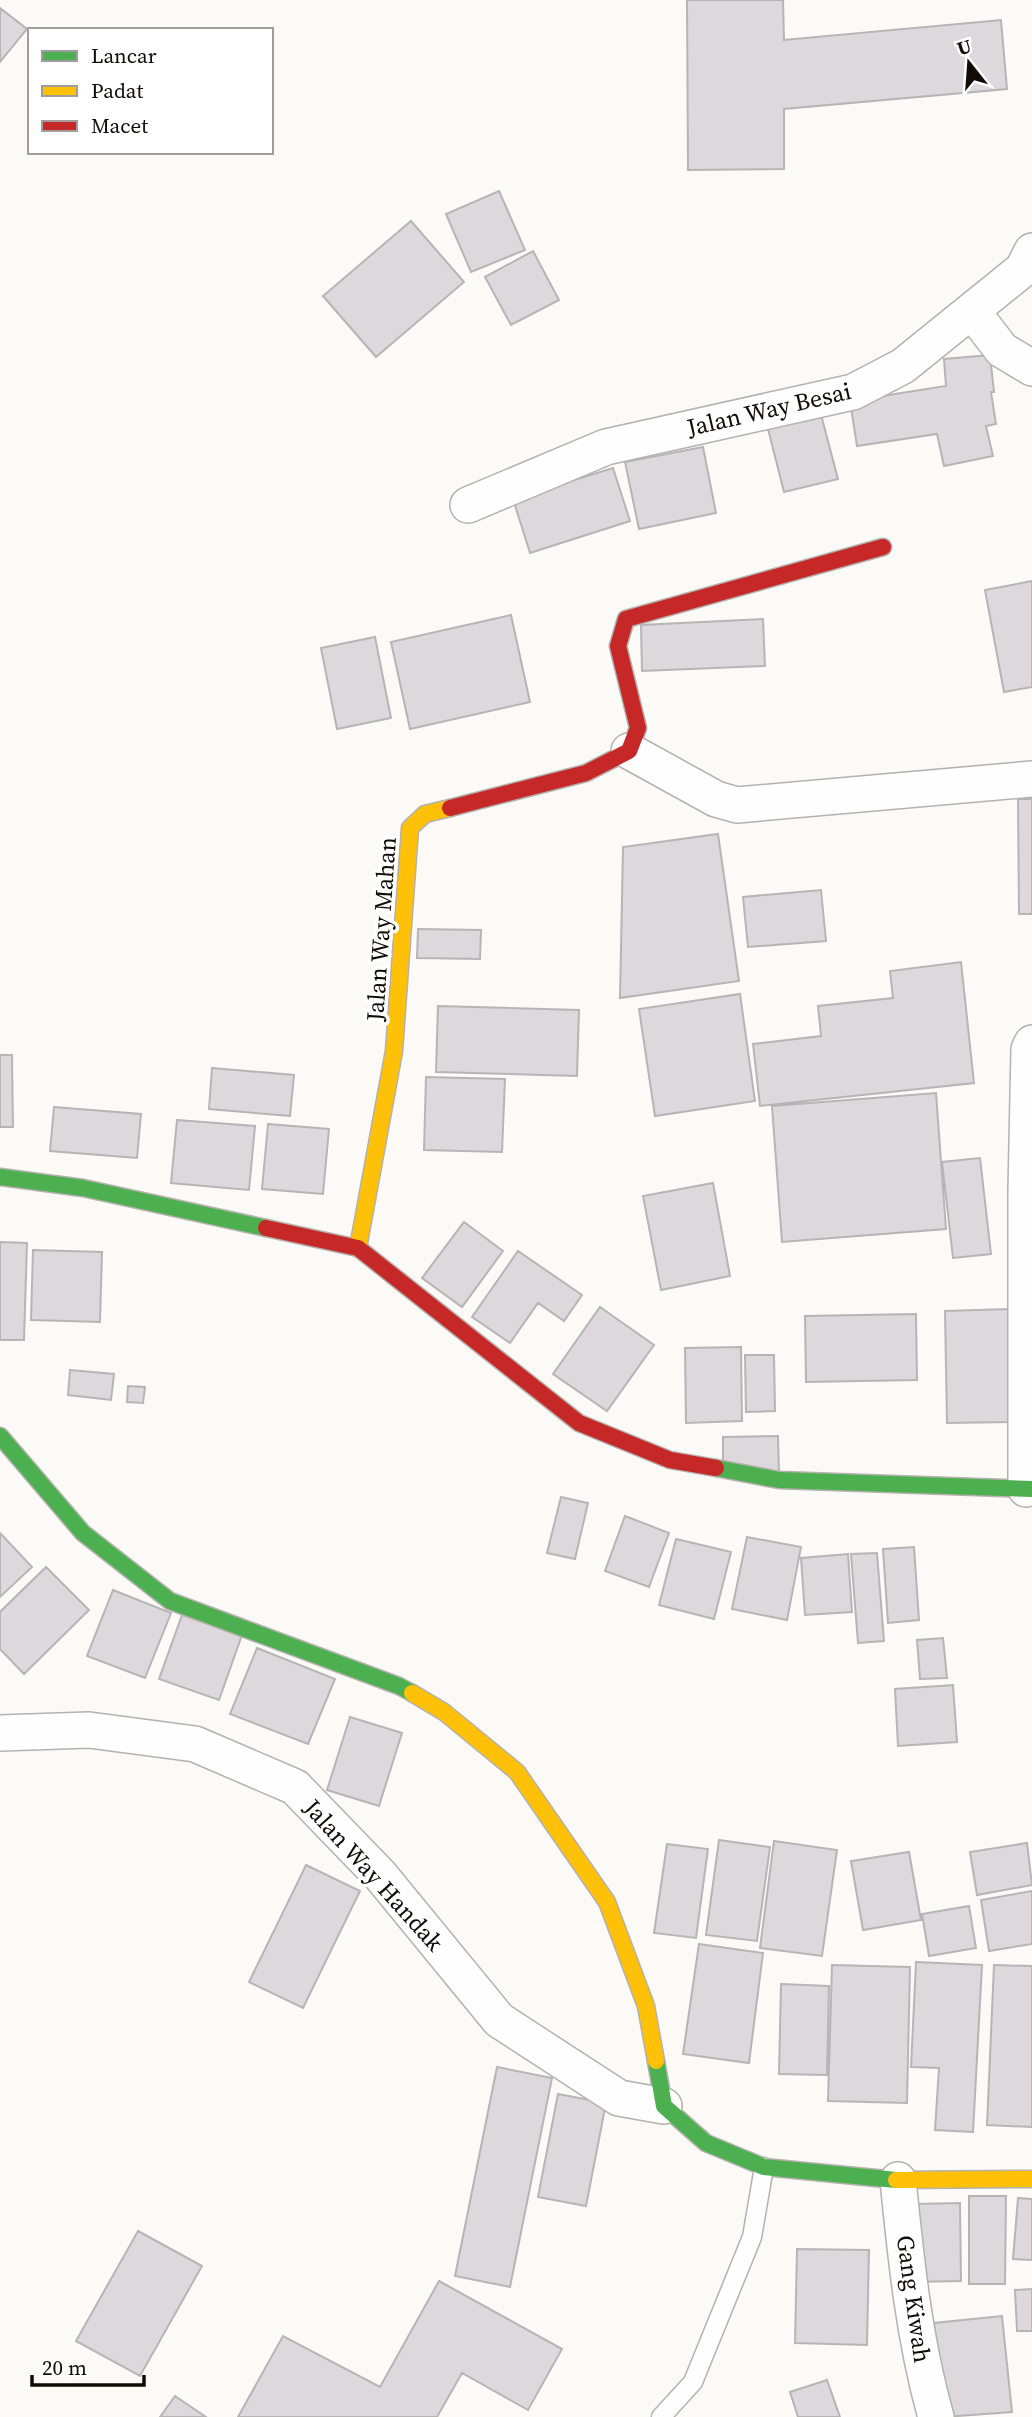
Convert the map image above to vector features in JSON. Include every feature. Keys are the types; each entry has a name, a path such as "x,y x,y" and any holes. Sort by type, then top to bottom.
{"street":[{"name":"Jalan Way Besai","path":"468,505 606,447 853,392 903,366 1023,269 1032,251"},
{"path":"972,311 1002,350 1032,368"},
{"path":"883,547 626,619 618,646 638,728 629,751 716,799 737,805 1032,779"},
{"name":"Jalan Way Mahan","path":"358,1248 394,1051 410,828 425,814 586,773 629,751"},
{"path":"0,1177 83,1188 358,1248 579,1423 670,1460 779,1480 1029,1489 1026,1190 1029,1049 1032,1043"},
{"path":"0,1436 83,1533 170,1601 399,1686 444,1712 517,1772 607,1902 646,2006 664,2106 706,2143 764,2167 898,2180 1032,2179"},
{"name":"Jalan Way Handak","path":"0,1733 89,1730 195,1744 295,1787 381,1876 499,2020 618,2098 664,2106"},
{"name":"Gang Kiwah","path":"898,2180 909,2288 926,2383 936,2417"}],"lane":[{"path":"661,2417 693,2382 703,2358 752,2237 764,2167"}],"building":[{"path":"687,0 783,0 784,40 1001,20 1007,89 784,109 784,169 688,170"},
{"path":"0,8 27,29 0,62"},
{"path":"499,191 525,250 471,272 446,214"},
{"path":"411,221 464,282 376,357 323,296"},
{"path":"533,251 559,300 511,325 485,277"},
{"path":"990,355 994,392 991,392 996,424 986,426 993,456 944,466 937,434 857,446 850,401 946,386 944,359"},
{"path":"819,407 838,479 784,492 766,421"},
{"path":"703,447 716,513 639,529 625,462"},
{"path":"613,468 630,521 530,553 513,499"},
{"path":"1032,581 1032,687 1004,692 985,590"},
{"path":"511,615 530,702 410,729 391,642"},
{"path":"763,619 765,666 642,671 641,625"},
{"path":"375,637 391,718 337,729 321,648"},
{"path":"1018,799 1032,799 1032,914 1019,914"},
{"path":"718,834 739,981 620,998 623,847"},
{"path":"821,890 826,941 748,947 743,897"},
{"path":"418,929 481,930 480,959 417,958"},
{"path":"961,962 974,1083 760,1106 753,1044 821,1036 818,1006 893,998 890,971"},
{"path":"740,994 755,1101 655,1116 639,1009"},
{"path":"438,1006 579,1010 577,1076 436,1072"},
{"path":"0,1055 12,1055 13,1127 0,1127"},
{"path":"212,1068 294,1075 290,1116 209,1109"},
{"path":"426,1077 505,1079 502,1152 424,1150"},
{"path":"936,1093 946,1229 782,1242 772,1106"},
{"path":"54,1107 141,1114 137,1158 50,1151"},
{"path":"177,1120 255,1126 249,1190 171,1183"},
{"path":"268,1124 329,1129 323,1194 262,1189"},
{"path":"980,1158 991,1254 953,1258 942,1162"},
{"path":"713,1183 730,1276 661,1290 643,1196"},
{"path":"464,1222 503,1251 462,1307 422,1278"},
{"path":"0,1242 27,1243 24,1340 0,1340"},
{"path":"33,1250 102,1252 100,1322 31,1320"},
{"path":"518,1251 582,1295 564,1321 538,1303 510,1343 472,1317"},
{"path":"600,1307 654,1345 607,1411 553,1374"},
{"path":"1010,1309 1011,1422 947,1423 945,1311"},
{"path":"916,1314 917,1380 806,1382 805,1316"},
{"path":"741,1347 742,1421 686,1423 685,1348"},
{"path":"745,1355 774,1355 775,1411 746,1412"},
{"path":"70,1370 114,1374 111,1400 68,1395"},
{"path":"128,1386 145,1387 143,1403 127,1402"},
{"path":"778,1436 779,1472 723,1465 723,1437"},
{"path":"561,1497 588,1503 575,1559 547,1553"},
{"path":"625,1516 669,1533 649,1587 605,1571"},
{"path":"0,1533 32,1567 0,1597"},
{"path":"747,1537 801,1547 787,1620 732,1609"},
{"path":"676,1539 731,1552 714,1619 659,1605"},
{"path":"914,1547 919,1620 888,1623 883,1549"},
{"path":"877,1553 884,1641 858,1643 851,1554"},
{"path":"848,1554 852,1612 805,1615 801,1558"},
{"path":"46,1567 89,1610 24,1674 0,1649 0,1612"},
{"path":"113,1590 171,1613 145,1678 87,1656"},
{"path":"182,1615 242,1635 219,1700 159,1679"},
{"path":"943,1638 947,1678 920,1679 917,1640"},
{"path":"257,1648 335,1679 308,1744 230,1714"},
{"path":"953,1685 957,1742 898,1746 895,1689"},
{"path":"350,1717 402,1733 379,1806 327,1790"},
{"path":"719,1840 770,1847 757,1941 706,1935"},
{"path":"774,1841 837,1850 822,1956 760,1948"},
{"path":"1027,1843 1032,1885 977,1895 970,1852"},
{"path":"667,1844 708,1849 696,1938 654,1933"},
{"path":"909,1852 921,1920 863,1930 851,1861"},
{"path":"306,1865 360,1891 303,2008 249,1982"},
{"path":"1032,1891 1032,1944 989,1951 981,1900"},
{"path":"969,1906 976,1948 929,1956 922,1914"},
{"path":"699,1944 763,1953 749,2063 683,2054"},
{"path":"916,1962 982,1965 973,2132 935,2130 939,2068 911,2067"},
{"path":"832,1965 910,1967 907,2103 828,2101"},
{"path":"994,1965 1032,1966 1032,2127 987,2125"},
{"path":"781,1984 829,1986 827,2075 779,2074"},
{"path":"497,2067 552,2078 510,2287 455,2276"},
{"path":"558,2094 606,2103 586,2206 538,2197"},
{"path":"969,2196 1006,2196 1005,2284 969,2284"},
{"path":"1018,2198 1032,2199 1032,2260 1013,2259"},
{"path":"960,2203 961,2281 914,2282 913,2204"},
{"path":"138,2231 202,2266 140,2376 76,2341"},
{"path":"797,2249 869,2250 867,2345 795,2343"},
{"path":"439,2281 562,2349 528,2410 462,2373 437,2417 238,2417 283,2336 380,2387"},
{"path":"1032,2289 1032,2331 1017,2331 1015,2290"},
{"path":"1002,2316 1012,2412 944,2417 934,2323"},
{"path":"827,2380 840,2417 798,2417 790,2392"},
{"path":"175,2396 206,2417 160,2417"}],"traffic: fast":[{"path":"0,1177 83,1188 266,1228"},
{"path":"0,1436 83,1533 170,1601 412,1693"},
{"path":"716,1468 779,1480 1032,1489"},
{"path":"656,2061 664,2106 706,2143 764,2167 896,2180"}],"traffic: slow":[{"path":"358,1248 394,1051 410,828 425,814 450,808"},
{"path":"412,1693 444,1712 517,1772 607,1902 646,2006 656,2061"},
{"path":"896,2180 1032,2179"}],"traffic: jam":[{"path":"450,808 586,773 629,751 638,728 618,646 626,619 883,547"},
{"path":"266,1228 358,1248 579,1423 670,1460 716,1468"}]}
